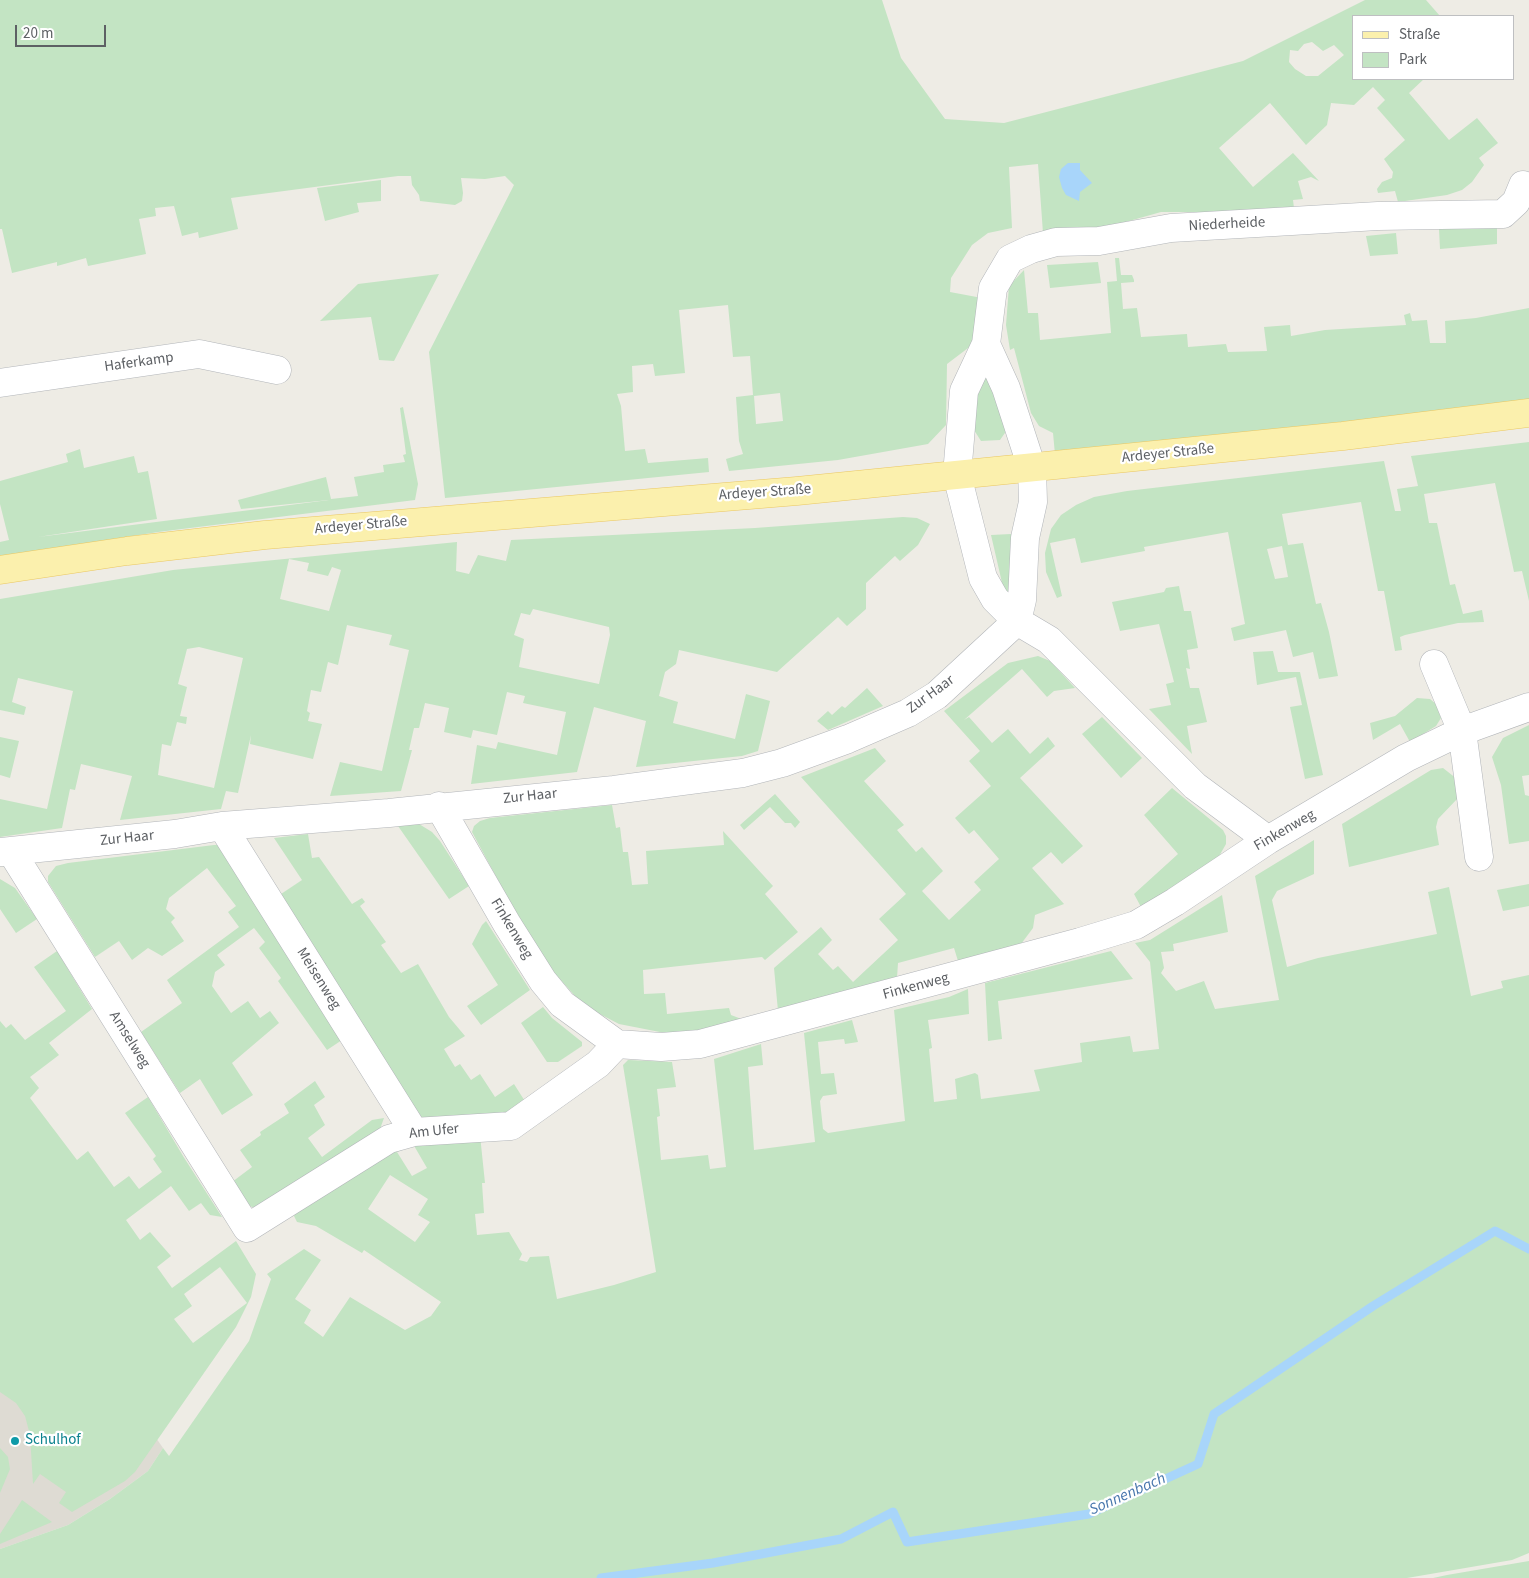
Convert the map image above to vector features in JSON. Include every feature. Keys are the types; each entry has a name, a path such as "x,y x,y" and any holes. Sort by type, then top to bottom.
{"main road":[{"name":"Ardeyer Straße","path":"0,570 127,551 265,535 656,501 797,491 1333,437 1529,413"}],"street":[{"name":"Niederheide","path":"957,475 964,391 986,344 993,288 1010,259 1031,249 1056,242 1099,241 1171,228 1378,216 1503,214 1516,202 1523,185"},
{"path":"986,344 1006,388 1032,468 1033,502 1025,538 1022,600 1017,621"},
{"name":"Haferkamp","path":"0,383 199,354 277,370"},
{"path":"957,475 982,578 996,599 1017,621 1049,640 1195,786 1268,840"},
{"name":"Zur Haar","path":"5,852 175,834 222,826 389,813 438,806 614,790 743,773 782,763 848,739 920,706 936,695 1017,621"},
{"path":"1434,664 1462,731 1478,857"},
{"name":"Finkenweg","path":"438,806 507,924 543,981 562,1004 617,1044 660,1047 700,1044 1028,956 1136,924 1175,902 1268,840 1406,758 1462,731 1529,707"},
{"name":"Meisenweg","path":"222,826 414,1132"},
{"name":"Amselweg","path":"5,852 248,1228"},
{"name":"Am Ufer","path":"248,1228 389,1139 414,1132 511,1126 598,1064 617,1044"}],"shaded area":[{"path":"0,1212 163,1448 148,1471 110,1499 68,1525 0,1549"}],"green space":[{"path":"0,0 882,0 901,58 945,119 1004,123 1243,61 1365,0 1426,0 1439,15 1352,15 1352,80 1423,80 1409,93 1449,140 1477,118 1498,143 1479,158 1484,165 1472,182 1462,190 1447,195 1398,202 1395,191 1378,193 1377,189 1382,182 1392,178 1393,172 1384,159 1405,140 1377,108 1385,100 1373,87 1354,105 1331,103 1327,125 1306,145 1270,103 1219,148 1253,187 1293,153 1319,181 1311,177 1298,181 1303,199 1293,200 1295,216 1205,226 1202,212 1161,212 1122,223 1123,230 1043,233 1038,164 1009,167 1012,228 988,233 972,245 951,278 950,292 982,298 976,342 947,364 946,425 928,444 838,460 729,471 726,459 743,454 739,441 736,397 753,395 750,356 733,357 728,305 679,310 685,373 655,376 653,364 632,366 633,392 617,394 621,406 625,451 645,449 648,463 708,458 709,472 445,498 429,352 514,185 505,176 485,179 461,178 462,201 455,205 420,201 419,195 412,185 411,176 398,176 231,198 238,229 199,238 198,232 182,236 174,206 155,208 156,216 139,219 146,254 88,266 86,258 57,266 57,262 12,273 2,229 0,229","holes":["1312,42 1323,51 1334,45 1344,55 1318,76 1306,76 1295,69 1289,62 1290,50 1298,51 1304,44","780,393 783,421 756,424 754,396"]},
{"path":"381,180 381,201 357,203 359,212 325,221 317,188"},
{"path":"1497,224 1497,244 1440,249 1439,229"},
{"path":"1396,233 1398,254 1370,256 1366,236"},
{"path":"1115,258 1119,258 1121,275 1132,275 1134,280 1134,282 1121,283 1123,309 1137,308 1141,337 1187,334 1188,347 1226,344 1228,352 1267,351 1264,327 1290,325 1291,336 1325,330 1406,325 1404,315 1410,313 1412,321 1427,320 1430,343 1446,343 1445,321 1476,318 1529,308 1529,413 1056,465 1053,433 1039,426 1031,413 1014,348 1010,350 1006,325 1009,286 1024,270 1028,313 1038,313 1040,340 1111,333 1107,282 1117,281"},
{"path":"1098,262 1101,283 1050,288 1047,265"},
{"path":"439,274 394,361 379,360 371,317 320,321 358,284"},
{"path":"982,374 990,377 1007,430 1000,440 981,441 974,430 977,380"},
{"path":"403,407 418,484 415,500 158,532 0,557 0,542 9,540 0,504 0,481 68,462 66,454 80,449 84,468 134,456 138,473 148,471 157,519 38,537 329,500 241,509 238,500 326,477 331,499 358,496 354,477 384,472 383,465 405,462 403,455 406,454 400,408"},
{"path":"1529,442 1529,601 1522,571 1514,572 1495,483 1424,494 1429,523 1437,523 1450,585 1455,584 1463,614 1482,610 1484,622 1458,623 1405,635 1400,637 1402,650 1395,651 1384,591 1378,591 1361,502 1282,514 1288,545 1303,543 1316,604 1321,603 1338,676 1319,679 1313,652 1293,657 1286,630 1234,641 1231,628 1245,624 1228,532 1144,547 1145,551 1081,563 1075,538 1050,543 1062,596 1057,598 1046,572 1045,553 1051,529 1061,515 1076,505 1094,497 1127,491 1384,461 1395,511 1401,511 1397,489 1418,486 1411,456","holes":["1282,546 1288,577 1275,579 1267,549"]},
{"path":"903,517 917,518 930,524 918,545 900,561 895,556 866,583 866,609 847,626 838,617 777,672 679,650 676,664 665,672 659,696 678,702 673,723 735,739 746,694 770,701 758,751 742,756 636,767 646,721 594,707 577,772 471,784 477,745 496,749 498,742 557,755 566,712 523,703 525,696 507,692 497,735 473,730 471,738 444,732 449,708 425,703 419,728 414,728 409,750 412,750 401,791 330,796 340,762 382,771 409,650 389,645 392,635 347,625 338,665 328,662 321,692 311,690 307,711 310,713 308,721 322,724 313,759 250,744 251,735 238,793 226,791 221,809 120,820 132,776 81,764 75,790 70,789 62,828 0,837 0,799 47,809 73,691 18,678 12,702 26,707 24,715 0,710 0,599 173,570 457,542 456,571 469,574 478,555 506,561 511,540 755,528","holes":["289,559 309,563 307,571 328,576 332,567 341,570 329,611 280,599","533,609 609,627 610,635 599,684 519,667 524,639 514,635 521,613 530,615","199,647 243,658 214,788 158,775 162,744 171,746 177,722 186,724 187,717 180,716 187,687 178,684 187,649"]},
{"path":"1011,534 1015,566 1011,591 1007,592 1003,587 991,535"},
{"path":"1179,586 1184,611 1191,611 1198,648 1187,650 1190,669 1186,668 1190,688 1199,688 1207,722 1187,726 1192,754 1149,709 1171,705 1166,684 1174,682 1159,624 1120,631 1112,602 1164,592 1166,588"},
{"path":"1273,651 1278,672 1300,672 1323,775 1305,779 1290,707 1302,705 1296,677 1257,685 1253,652"},
{"path":"1038,656 1050,661 1075,688 1054,691 1047,697 1022,669 964,720 969,717 992,743 1008,729 1030,754 1048,737 1055,746 1020,778 1083,846 1062,864 1051,852 1032,868 1064,904 1035,915 1033,928 1021,944 958,961 954,948 898,963 897,978 778,1011 774,968 821,927 832,940 818,954 833,970 838,966 853,982 898,940 879,919 906,894 801,777 875,748 886,761 864,781 904,825 897,830 916,852 922,847 943,871 922,891 949,920 981,890 974,882 999,859 974,830 969,834 955,818 991,786 969,761 980,751 944,711 1008,663"},
{"path":"867,688 883,706 828,730 817,721 828,711 832,715 842,706 845,708"},
{"path":"1417,698 1430,699 1436,704 1441,718 1436,726 1410,742 1400,724 1373,740 1370,723 1395,716"},
{"path":"1102,717 1142,758 1121,778 1082,734"},
{"path":"1529,725 1529,775 1522,776 1525,795 1529,796 1529,841 1509,844 1501,785 1492,757 1503,738"},
{"path":"0,737 19,741 10,778 0,775"},
{"path":"1443,768 1457,779 1458,798 1438,819 1436,827 1439,845 1349,867 1342,824 1431,770"},
{"path":"1172,788 1223,830 1226,836 1226,844 1218,858 1141,907 1134,894 1178,854 1144,815"},
{"path":"775,794 800,822 795,828 791,823 785,823 770,807 744,830 740,825"},
{"path":"612,805 616,828 620,827 623,852 628,852 632,885 648,884 646,851 724,845 723,831 773,886 765,894 798,932 765,960 762,957 643,970 644,994 665,993 667,1014 729,1008 731,1015 744,1020 682,1034 665,1033 619,1024 596,1012 576,997 549,967 506,895 472,832 474,826 480,821 490,818"},
{"path":"419,824 432,832 440,841 469,886 449,899 398,826"},
{"path":"308,834 312,858 319,857 352,904 362,898 365,902 360,906 386,942 381,945 401,973 418,964 449,1017 465,1036 444,1049 455,1067 460,1064 471,1080 480,1074 495,1097 514,1084 528,1106 511,1117 417,1122 275,898 302,880 274,838"},
{"path":"1314,840 1314,874 1277,891 1272,900 1287,967 1318,958 1437,934 1428,892 1449,887 1471,996 1503,988 1501,981 1529,975 1529,1553 1512,1560 1407,1578 0,1578 0,1549 68,1525 110,1499 148,1471 163,1448 169,1456 249,1341 271,1279 267,1274 304,1249 321,1260 295,1299 311,1310 304,1323 323,1337 350,1297 405,1330 431,1316 441,1302 364,1250 362,1253 316,1226 297,1222 294,1216 298,1207 370,1160 404,1149 397,1152 412,1176 427,1168 413,1144 480,1135 485,1183 482,1183 484,1213 475,1214 477,1235 509,1232 522,1254 519,1260 527,1262 530,1257 549,1256 557,1299 656,1272 623,1065 628,1060 672,1062 676,1087 657,1089 660,1116 657,1117 661,1160 708,1155 710,1169 726,1167 714,1059 761,1044 763,1065 748,1067 754,1150 815,1142 804,1033 852,1020 858,1042 845,1044 844,1039 818,1042 821,1074 834,1073 837,1094 823,1096 820,1101 823,1129 828,1133 905,1121 894,1010 949,997 968,989 969,1014 928,1020 932,1048 929,1049 934,1102 957,1099 955,1079 975,1073 978,1075 981,1099 1040,1091 1034,1070 1082,1062 1080,1043 1130,1036 1133,1052 1159,1049 1150,962 1135,943 1150,940 1222,895 1228,932 1173,944 1174,951 1161,952 1164,968 1161,973 1176,991 1204,981 1215,1009 1279,1000 1255,876","holes":["390,1175 428,1199 418,1215 430,1222 415,1242 368,1209"]},
{"path":"220,845 345,1038 327,1050 278,981 281,978 259,948 265,942 254,928 217,955 225,965 215,972 212,986 231,1013 248,1001 260,1018 270,1011 279,1023 232,1063 253,1095 222,1115 200,1079 180,1093 141,1032 182,1003 167,980 239,927 228,912 236,906 207,868 169,898 166,909 175,918 171,922 184,941 162,956 148,948 132,960 119,941 95,957 48,882 48,876 56,866 68,863"},
{"path":"0,879 15,888 37,919 16,933 0,909"},
{"path":"1529,884 1529,906 1503,911 1497,890"},
{"path":"486,921 530,990 481,1025 467,1006 498,985 472,944"},
{"path":"57,951 92,1009 49,1043 59,1055 30,1077 39,1088 30,1098 77,1160 88,1151 114,1187 129,1176 139,1189 162,1172 153,1159 156,1156 125,1113 148,1097 222,1217 210,1215 201,1203 189,1211 171,1186 126,1220 140,1240 150,1232 171,1256 157,1267 172,1288 236,1241 256,1274 251,1297 236,1327 135,1472 125,1481 72,1512 59,1503 66,1492 40,1474 33,1484 30,1435 25,1416 16,1403 0,1392 0,1021 6,1028 11,1024 25,1040 66,1011 34,967","holes":["220,1267 247,1303 193,1343 174,1319 192,1306 184,1294"]},
{"path":"1111,951 1133,979 998,1001 1002,1039 988,1041 985,983"},
{"path":"543,1007 552,1018 582,1042 582,1046 558,1062 547,1062 521,1023"},
{"path":"315,1081 325,1097 314,1105 325,1125 308,1138 322,1157 372,1120 384,1118 380,1129 256,1208 249,1206 232,1182 252,1167 240,1150 261,1135 260,1132 289,1113 284,1104"},
{"path":"0,1448 8,1457 10,1469 0,1493"},
{"path":"22,1500 52,1522 0,1544 0,1534"},
{"path":"1529,1561 1529,1578 1433,1578 1447,1575"}],"water":[{"path":"1068,163 1080,163 1080,170 1092,183 1080,192 1079,201 1066,195 1062,188 1059,177 1061,169"}],"waterway":[{"name":"Sonnenbach","path":"601,1578 713,1563 841,1539 893,1512 907,1542 1089,1514 1198,1464 1214,1414 1373,1306 1495,1231 1529,1249"}],"place":[{"name":"Schulhof","path":"15,1441"}]}
